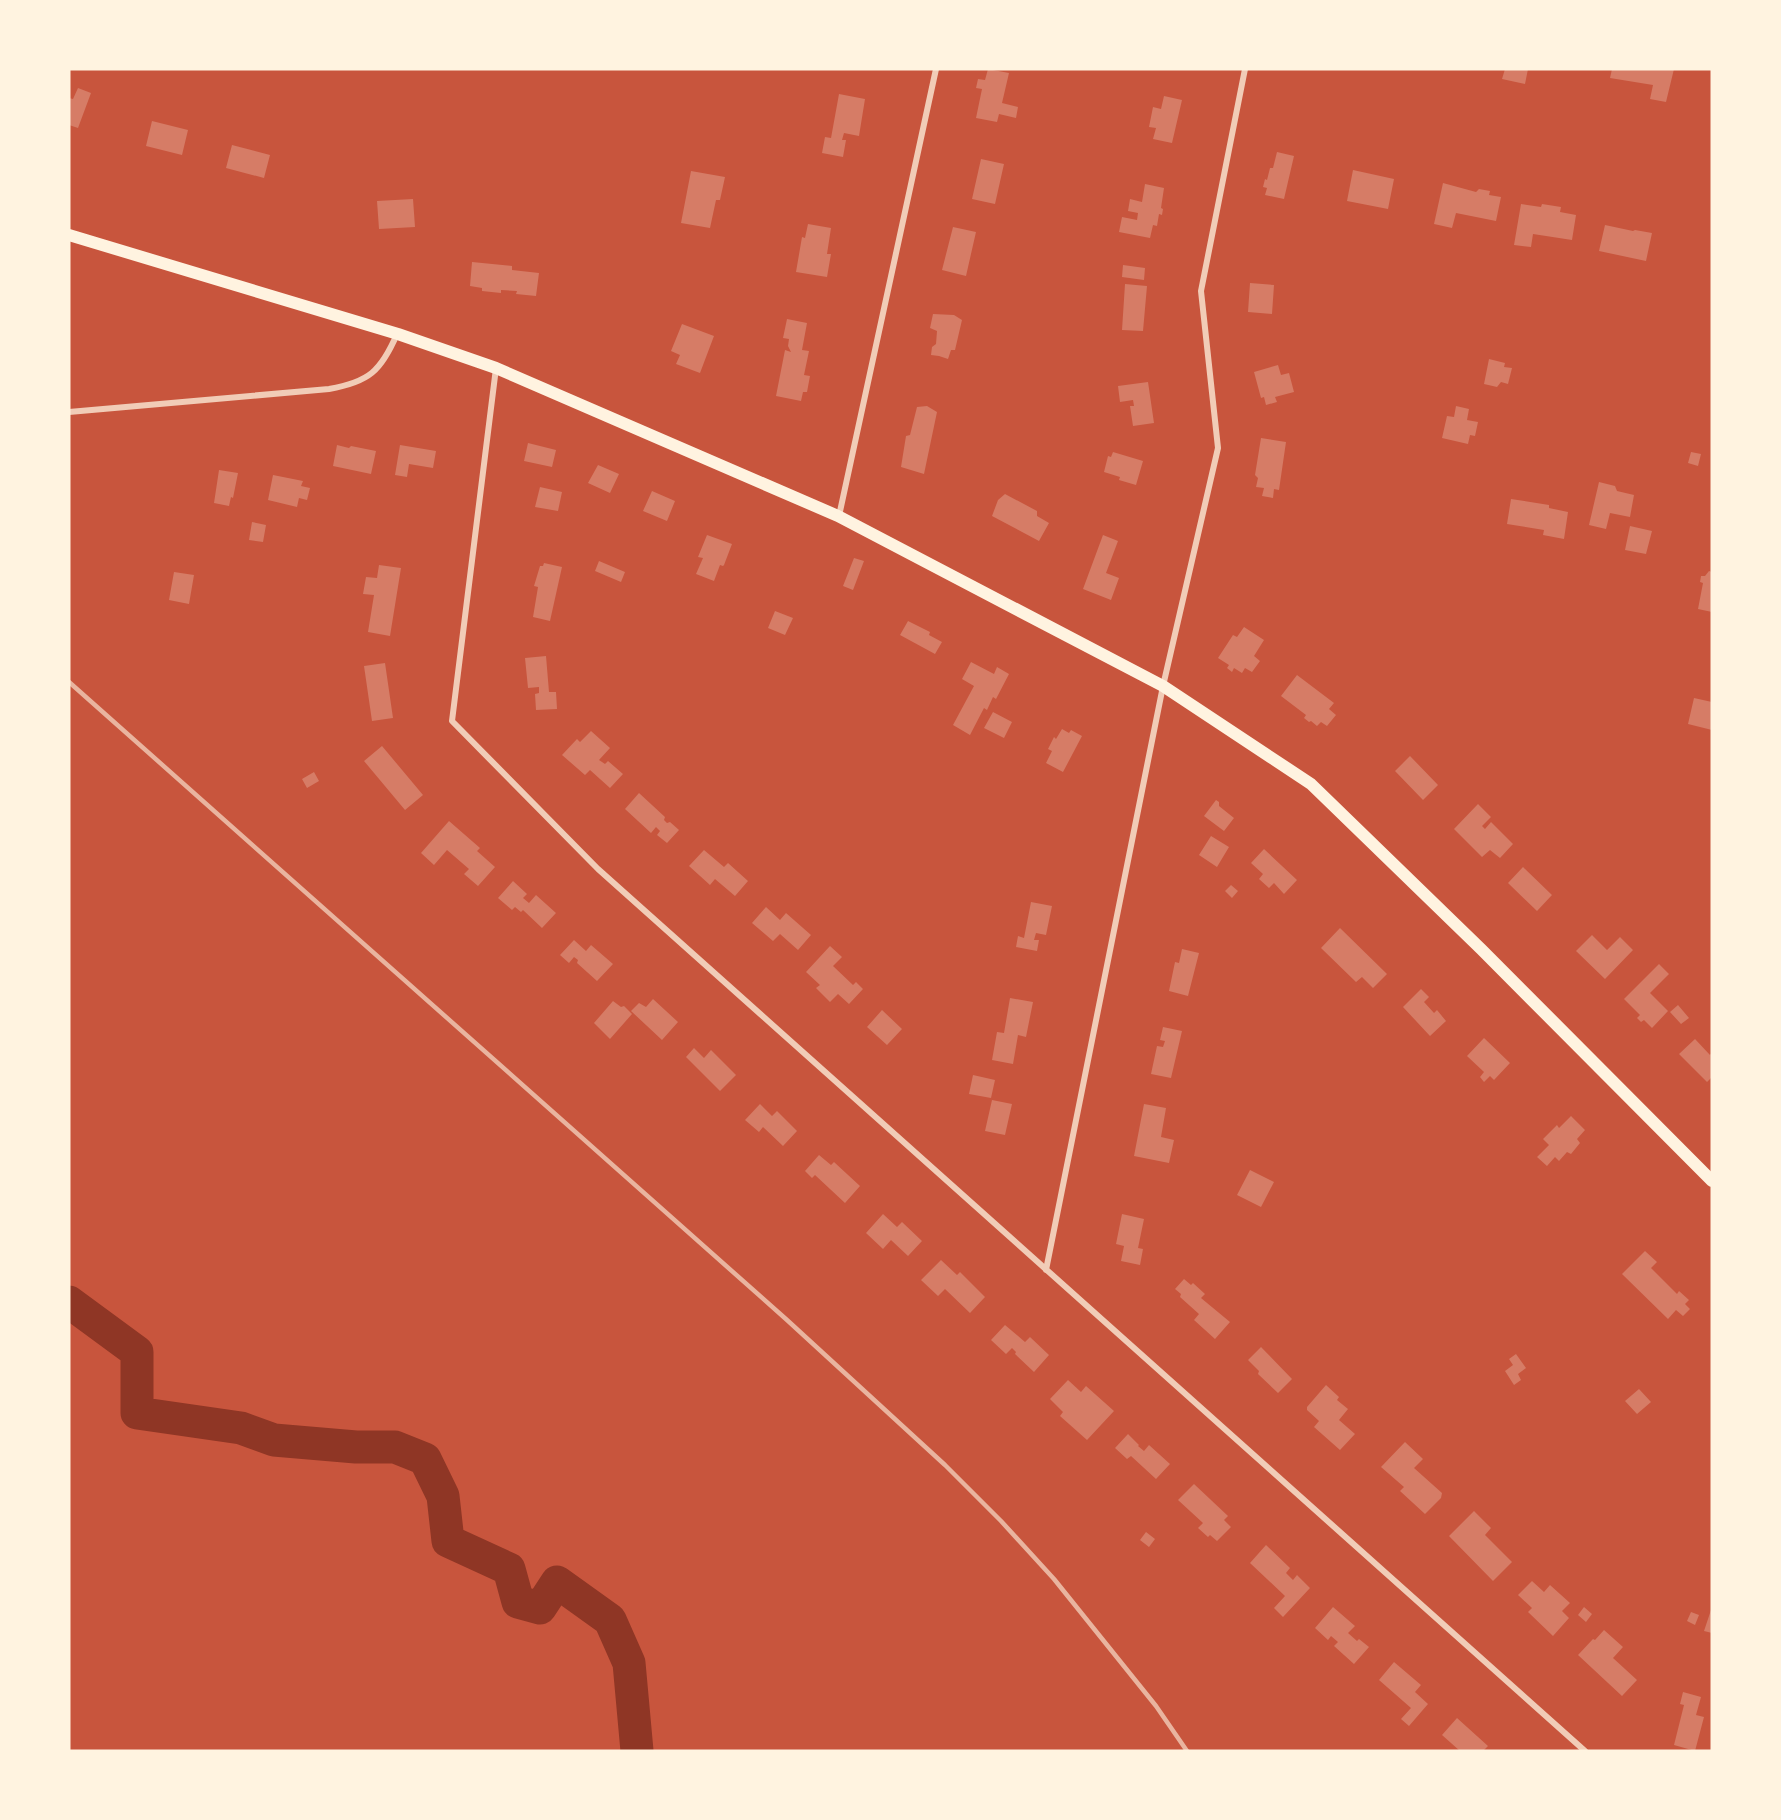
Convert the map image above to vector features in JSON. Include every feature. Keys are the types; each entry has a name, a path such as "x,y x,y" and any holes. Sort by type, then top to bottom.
{"main road":[{"path":"69,235 398,334 496,368 838,516 1163,686 1311,784 1489,957 1712,1181"}],"street":[{"path":"838,516 936,69"},
{"path":"1046,1270 1163,686 1218,448 1202,291 1245,69"},
{"path":"69,412 347,386 379,368 398,334"},
{"path":"496,368 452,721 598,869 1584,1751"}],"building":[{"path":"988,69 1009,73 1002,103 1018,107 1016,118 999,114 997,122 976,118 982,89 976,88 978,79 985,80"},
{"path":"1505,69 1528,69 1525,84 1502,79"},
{"path":"1612,69 1674,69 1666,102 1650,99 1653,85 1610,78"},
{"path":"78,88 91,93 78,128 69,125 69,98 73,99"},
{"path":"839,94 865,99 859,136 844,133 842,140 846,140 843,157 822,153 825,137 831,138"},
{"path":"1164,96 1182,100 1172,143 1153,139 1156,128 1149,127 1153,107 1161,109"},
{"path":"152,121 188,130 182,155 146,146"},
{"path":"232,145 270,155 264,178 226,168"},
{"path":"1277,152 1294,156 1284,199 1265,195 1267,188 1263,187 1270,168 1273,168"},
{"path":"981,159 1004,164 995,204 972,199"},
{"path":"1353,170 1394,179 1388,209 1347,201"},
{"path":"691,171 725,177 720,200 716,200 710,228 681,223"},
{"path":"1443,183 1476,192 1479,189 1490,191 1489,195 1501,197 1496,221 1456,213 1452,228 1434,224"},
{"path":"1145,184 1164,188 1162,215 1159,214 1157,226 1153,225 1150,238 1119,232 1122,217 1137,220 1138,213 1128,211 1130,199 1142,202"},
{"path":"413,199 415,227 379,229 377,201"},
{"path":"1521,204 1561,207 1560,212 1576,215 1572,240 1533,234 1531,247 1514,245"},
{"path":"808,224 831,228 827,254 831,254 827,277 796,272 802,237 805,238"},
{"path":"1605,225 1652,233 1646,261 1599,251"},
{"path":"953,227 976,232 966,276 942,270"},
{"path":"472,262 512,266 512,270 539,273 536,296 516,294 517,291 501,290 501,293 482,291 482,288 470,286"},
{"path":"1123,265 1145,268 1144,280 1122,277"},
{"path":"1250,283 1274,285 1272,314 1248,312"},
{"path":"1125,284 1147,286 1143,331 1122,330"},
{"path":"933,314 954,315 962,320 955,350 951,350 948,359 931,355 932,347 936,344 937,331 930,328"},
{"path":"787,319 807,323 802,350 809,351 804,375 810,376 807,392 803,392 801,401 776,396 785,350 791,352 788,346 789,339 783,338"},
{"path":"682,324 714,336 700,373 676,364 680,355 671,351"},
{"path":"1489,359 1505,363 1504,367 1512,368 1508,384 1501,382 1497,387 1484,384"},
{"path":"1278,365 1281,375 1289,373 1294,392 1275,397 1277,402 1266,405 1264,397 1261,398 1254,372"},
{"path":"1148,382 1154,423 1133,426 1130,406 1134,406 1133,400 1120,402 1118,386"},
{"path":"927,406 937,412 924,474 901,467 906,436 910,435 917,407"},
{"path":"1456,406 1469,409 1467,420 1478,422 1475,436 1470,435 1468,444 1442,438 1447,416 1454,417"},
{"path":"1261,438 1286,442 1279,490 1274,489 1273,498 1262,496 1264,488 1256,487 1258,478 1255,475"},
{"path":"528,443 556,450 552,467 524,461"},
{"path":"337,445 376,451 371,474 333,466"},
{"path":"400,445 436,451 433,468 409,464 407,477 395,475"},
{"path":"1113,452 1143,461 1136,485 1104,472 1108,456 1111,457"},
{"path":"1691,452 1701,454 1698,466 1688,463"},
{"path":"598,465 619,474 610,493 588,483"},
{"path":"219,470 238,473 229,506 214,503"},
{"path":"273,475 303,481 301,486 310,488 307,500 299,498 297,507 268,500"},
{"path":"1599,482 1615,486 1617,491 1634,495 1630,517 1610,513 1606,529 1589,525"},
{"path":"540,487 562,492 558,511 535,507"},
{"path":"652,491 675,501 667,521 643,511"},
{"path":"1005,494 1037,511 1037,516 1049,523 1039,541 992,516 998,500"},
{"path":"1511,499 1549,505 1549,508 1568,512 1564,539 1543,535 1544,530 1507,524"},
{"path":"252,522 266,525 263,542 249,540"},
{"path":"1630,526 1652,531 1646,554 1625,550"},
{"path":"707,535 732,544 724,565 720,565 714,581 696,574 703,558 698,557"},
{"path":"1103,535 1118,541 1106,573 1119,578 1111,600 1083,589"},
{"path":"854,558 864,561 853,590 843,586"},
{"path":"599,561 625,572 621,582 595,571"},
{"path":"544,563 562,567 550,621 533,617 538,587 534,586 540,566"},
{"path":"379,565 401,568 390,636 368,632 374,595 363,594 366,577 377,578"},
{"path":"1709,571 1712,572 1712,612 1698,609 1703,583 1700,582 1701,576 1705,576"},
{"path":"174,572 194,575 189,604 169,600"},
{"path":"775,611 793,618 785,635 768,628"},
{"path":"908,621 930,632 929,635 942,642 935,654 900,635"},
{"path":"1244,627 1264,640 1254,656 1260,661 1252,672 1245,668 1242,673 1234,668 1232,672 1227,668 1229,665 1218,658 1233,635 1237,637"},
{"path":"546,656 549,692 556,692 557,709 536,710 535,694 539,693 539,687 528,688 525,658"},
{"path":"971,662 994,674 997,667 1009,674 996,699 993,697 987,710 984,708 970,735 953,725 974,686 962,679"},
{"path":"385,663 393,718 372,721 364,666"},
{"path":"1297,675 1334,703 1329,709 1336,715 1327,726 1321,722 1317,726 1309,722 1304,718 1306,715 1281,696"},
{"path":"1694,698 1712,702 1712,730 1688,724"},
{"path":"993,712 1012,722 1004,738 984,728"},
{"path":"1062,729 1069,733 1071,730 1082,736 1063,772 1046,763 1052,751 1048,749 1054,737 1056,739"},
{"path":"591,731 610,748 599,760 605,764 608,761 623,774 610,788 590,770 585,775 562,755 577,739 580,742"},
{"path":"382,746 423,795 405,810 364,761"},
{"path":"1410,756 1438,785 1423,800 1395,771"},
{"path":"314,772 319,781 307,788 302,779"},
{"path":"639,793 665,817 664,820 667,823 670,822 679,830 667,843 657,835 660,831 656,827 651,833 625,809"},
{"path":"1216,800 1219,806 1234,818 1224,831 1204,816"},
{"path":"1478,804 1491,817 1482,826 1485,829 1491,822 1513,844 1500,858 1490,850 1482,857 1454,829"},
{"path":"449,821 480,848 477,851 495,867 478,886 464,874 469,869 447,850 434,865 421,853"},
{"path":"1211,836 1229,847 1217,867 1199,855"},
{"path":"1264,849 1297,880 1284,894 1274,883 1269,888 1259,879 1263,874 1251,863"},
{"path":"704,850 724,867 728,863 748,881 735,896 715,879 710,885 689,866"},
{"path":"1523,867 1552,895 1537,911 1508,883"},
{"path":"513,881 527,894 523,898 529,903 536,895 556,913 542,928 523,910 521,912 515,907 512,910 498,898"},
{"path":"1231,885 1238,891 1232,898 1225,891"},
{"path":"1031,902 1052,906 1046,935 1036,933 1034,940 1039,940 1037,951 1016,947 1018,936 1024,938"},
{"path":"766,907 780,920 786,913 811,935 798,950 780,934 773,941 752,923"},
{"path":"1340,928 1387,974 1373,988 1362,977 1356,982 1321,948"},
{"path":"1592,935 1607,950 1620,937 1633,950 1605,979 1576,951"},
{"path":"574,940 586,951 591,945 613,964 597,981 577,963 578,960 574,957 569,963 560,955"},
{"path":"830,946 842,957 833,966 853,985 856,982 863,989 849,1004 838,994 830,1002 816,988 820,985 806,972"},
{"path":"1182,949 1199,953 1188,996 1169,991 1175,962 1179,963"},
{"path":"1659,964 1669,974 1650,993 1668,1011 1652,1028 1644,1020 1641,1022 1637,1018 1640,1015 1624,999"},
{"path":"1421,989 1429,997 1424,1002 1434,1013 1437,1010 1446,1021 1430,1036 1403,1007"},
{"path":"1010,998 1033,1002 1026,1037 1018,1035 1013,1064 992,1060 997,1032 1004,1033"},
{"path":"653,999 678,1022 662,1040 631,1011 639,1003 646,1007"},
{"path":"613,1001 621,1007 624,1006 632,1014 610,1039 594,1023"},
{"path":"1678,1005 1689,1018 1681,1024 1670,1012"},
{"path":"882,1010 902,1029 887,1045 867,1027"},
{"path":"1163,1027 1182,1031 1171,1078 1151,1074 1157,1046 1163,1047 1165,1041 1160,1040"},
{"path":"1484,1038 1510,1063 1494,1080 1490,1076 1484,1082 1480,1077 1484,1072 1467,1056"},
{"path":"1695,1039 1710,1055 1712,1052 1712,1077 1707,1082 1679,1054"},
{"path":"694,1048 704,1058 711,1050 736,1075 720,1091 686,1057"},
{"path":"973,1075 995,1080 991,1098 969,1094"},
{"path":"992,1100 1012,1104 1005,1135 985,1131"},
{"path":"760,1104 772,1116 777,1111 797,1131 783,1146 763,1127 759,1132 745,1120"},
{"path":"1144,1104 1166,1108 1161,1137 1174,1140 1169,1163 1134,1156"},
{"path":"1571,1116 1585,1130 1577,1139 1580,1143 1571,1154 1567,1152 1559,1161 1555,1157 1547,1166 1537,1157 1549,1145 1543,1139 1557,1125 1559,1128"},
{"path":"819,1155 831,1165 834,1162 860,1186 845,1203 815,1175 812,1178 805,1171"},
{"path":"1250,1170 1274,1182 1261,1207 1237,1195"},
{"path":"883,1214 897,1227 902,1222 922,1241 908,1256 891,1240 883,1249 866,1233"},
{"path":"1122,1214 1144,1219 1138,1248 1143,1249 1140,1265 1121,1261 1124,1246 1116,1244"},
{"path":"1645,1251 1657,1262 1651,1268 1677,1294 1679,1291 1689,1300 1685,1304 1690,1309 1683,1316 1676,1310 1668,1319 1622,1274"},
{"path":"941,1260 957,1275 960,1272 985,1297 970,1313 945,1289 938,1296 921,1280"},
{"path":"1184,1279 1191,1285 1193,1283 1205,1294 1201,1298 1230,1322 1215,1339 1194,1320 1199,1314 1180,1297 1181,1294 1175,1289"},
{"path":"1005,1325 1025,1342 1030,1337 1049,1355 1034,1372 1015,1354 1012,1348 1006,1354 991,1340"},
{"path":"1261,1347 1292,1379 1278,1393 1258,1374 1259,1371 1248,1360"},
{"path":"1516,1354 1526,1368 1518,1374 1521,1380 1514,1385 1505,1371 1513,1365 1509,1359"},
{"path":"1068,1380 1081,1392 1086,1386 1114,1411 1087,1440 1060,1416 1063,1412 1050,1399"},
{"path":"1326,1385 1339,1397 1337,1400 1348,1409 1339,1420 1355,1434 1340,1450 1314,1427 1319,1421 1307,1410 1307,1407"},
{"path":"1639,1389 1651,1402 1637,1414 1625,1401"},
{"path":"1128,1434 1144,1451 1149,1445 1170,1464 1156,1479 1131,1456 1127,1459 1115,1448"},
{"path":"1405,1442 1423,1459 1414,1468 1442,1493 1441,1498 1425,1514 1400,1491 1404,1487 1381,1467"},
{"path":"1194,1484 1228,1516 1224,1520 1231,1527 1217,1541 1198,1528 1203,1523 1178,1500"},
{"path":"1474,1511 1491,1528 1485,1535 1512,1562 1493,1581 1449,1536"},
{"path":"1146,1532 1155,1539 1149,1547 1140,1540"},
{"path":"1266,1545 1290,1568 1286,1573 1293,1580 1297,1575 1310,1588 1283,1617 1274,1608 1285,1596 1250,1563"},
{"path":"1532,1581 1544,1592 1550,1585 1570,1603 1562,1611 1569,1618 1553,1636 1528,1612 1532,1608 1518,1595"},
{"path":"1333,1607 1355,1626 1348,1633 1369,1647 1354,1664 1334,1646 1338,1642 1331,1636 1328,1640 1315,1628"},
{"path":"1584,1607 1592,1614 1586,1622 1578,1615"},
{"path":"1712,1607 1712,1633 1704,1631"},
{"path":"1691,1612 1699,1615 1695,1625 1687,1621"},
{"path":"1604,1630 1623,1647 1613,1658 1637,1680 1622,1696 1578,1655"},
{"path":"1394,1662 1421,1685 1415,1692 1428,1704 1409,1726 1401,1719 1411,1708 1379,1680"},
{"path":"1683,1692 1701,1697 1696,1715 1704,1717 1695,1751 1674,1745 1684,1705 1680,1704"},
{"path":"1457,1718 1488,1746 1483,1751 1460,1751 1442,1735"}],"waterway":[{"path":"69,1302 137,1352 137,1413 241,1428 274,1440 356,1447 395,1447 425,1459 443,1496 448,1541 509,1569 518,1602 540,1608 557,1582 610,1620 629,1663 637,1751"}],"railway":[{"path":"69,682 787,1320 945,1465 1054,1579 1156,1706 1187,1751"}]}
